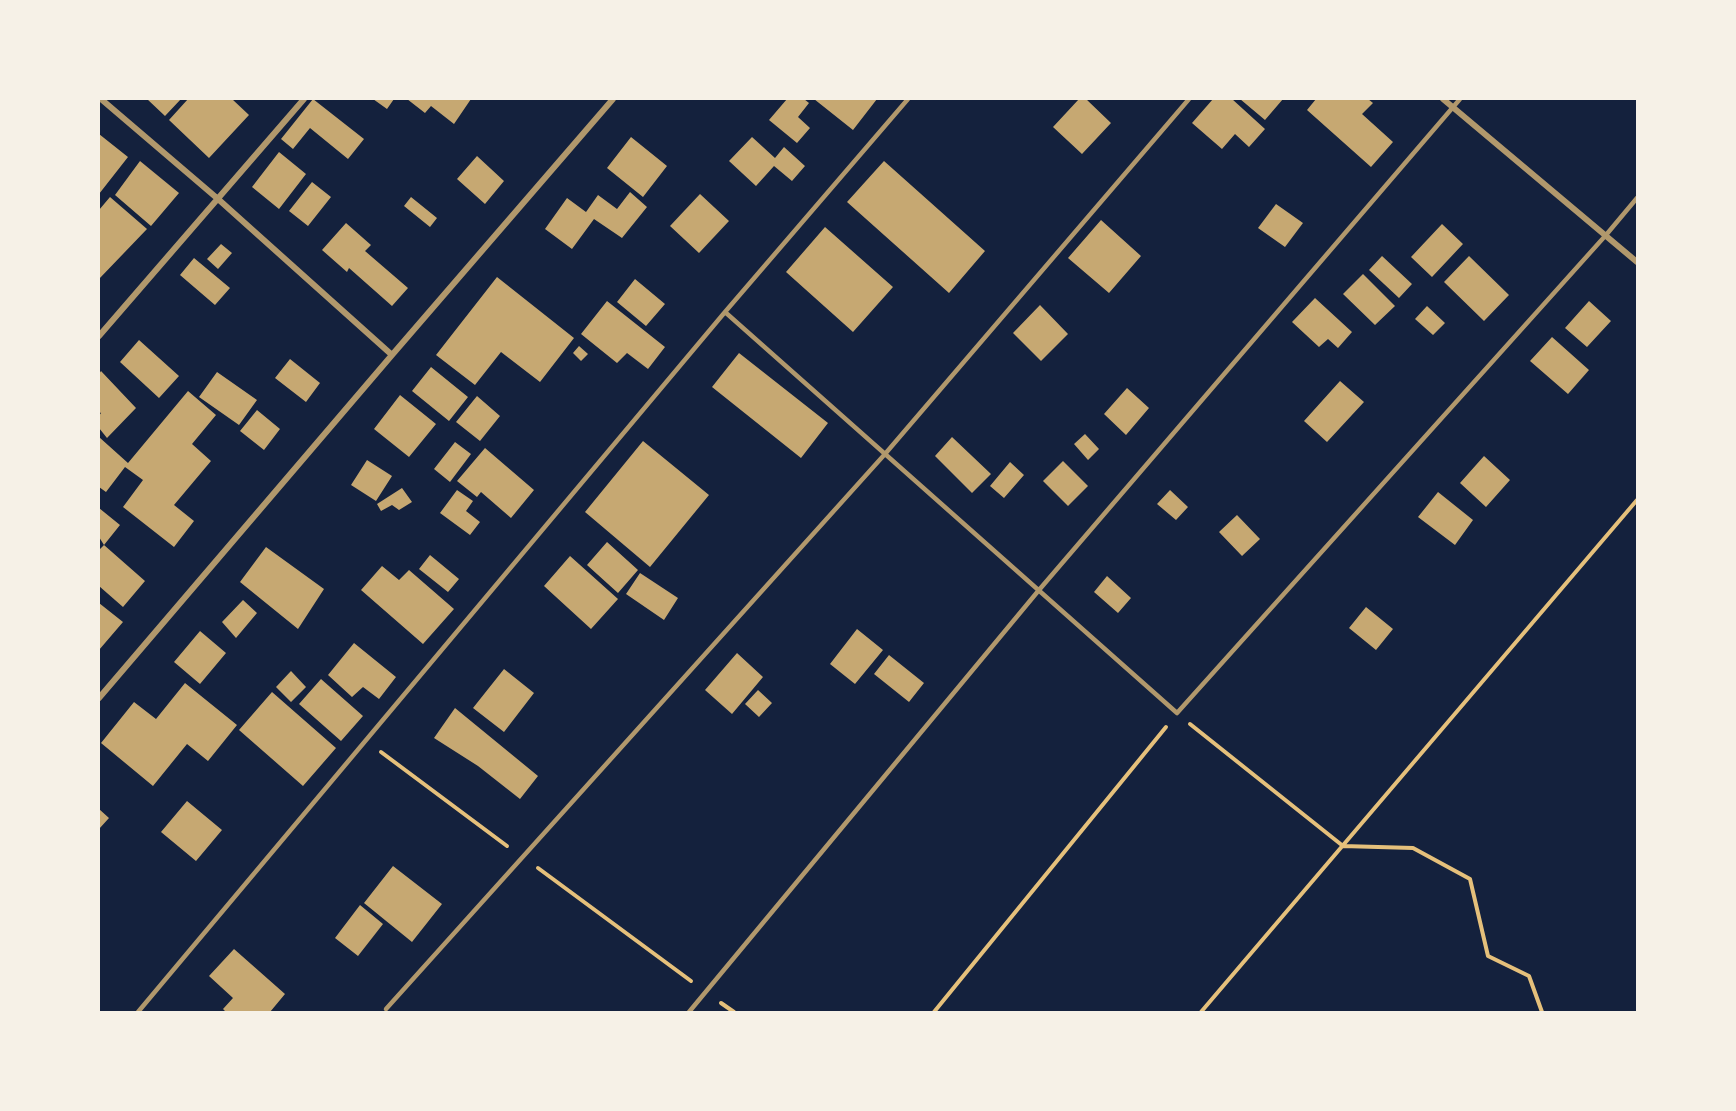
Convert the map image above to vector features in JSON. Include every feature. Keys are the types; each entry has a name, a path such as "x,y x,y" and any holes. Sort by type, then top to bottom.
{"street":[{"path":"101,99 218,198 392,354"},
{"path":"99,336 304,99"},
{"path":"99,698 613,99"},
{"path":"1443,99 1637,262"}],"lane":[{"path":"138,1012 725,312 908,99"},
{"path":"386,1009 885,454 1189,99"},
{"path":"689,1012 1039,590 1460,99"},
{"path":"725,312 1177,713 1637,198"}],"path":[{"path":"1201,1012 1637,500"},
{"path":"934,1012 1177,713 1343,846 1413,848 1470,879 1488,956 1529,976 1542,1012"},
{"path":"366,741 734,1012"}],"building":[{"path":"147,99 181,99 165,116"},
{"path":"188,99 232,99 249,115 209,158 169,120"},
{"path":"313,99 364,139 348,159 310,128 293,149 281,139"},
{"path":"373,99 394,99 387,109"},
{"path":"407,99 471,99 454,124 431,106 425,113"},
{"path":"787,99 804,99 809,103 798,117 810,128 797,143 769,120"},
{"path":"814,99 877,99 853,130"},
{"path":"1079,99 1086,99 1111,123 1082,154 1053,127"},
{"path":"1213,99 1232,99 1265,129 1249,147 1235,134 1222,149 1192,123"},
{"path":"1240,99 1283,99 1265,120"},
{"path":"1316,99 1368,99 1373,103 1362,114 1393,142 1371,167 1307,110"},
{"path":"99,134 128,157 99,194"},
{"path":"631,137 667,166 643,197 607,168"},
{"path":"752,137 775,158 784,147 805,166 792,181 774,166 756,186 729,161"},
{"path":"279,152 306,174 279,209 252,187"},
{"path":"477,156 504,181 485,204 457,179"},
{"path":"140,161 179,193 151,226 115,195"},
{"path":"884,161 985,251 949,293 847,202"},
{"path":"312,182 331,197 308,226 289,211"},
{"path":"630,192 647,207 622,238 594,219 572,249 545,229 567,198 586,212 598,195 617,209"},
{"path":"700,194 729,221 699,253 670,226"},
{"path":"110,197 147,229 99,279 99,210"},
{"path":"411,197 437,218 430,227 404,206"},
{"path":"1276,204 1303,223 1285,247 1258,228"},
{"path":"1101,220 1141,256 1109,293 1068,258"},
{"path":"346,223 371,245 365,251 408,288 392,306 349,268 347,272 322,250"},
{"path":"1442,224 1463,244 1432,277 1411,257"},
{"path":"825,227 893,287 853,332 786,272"},
{"path":"221,244 232,253 218,269 207,259"},
{"path":"1382,256 1412,284 1399,298 1369,270"},
{"path":"1469,256 1509,295 1484,321 1444,282"},
{"path":"194,258 230,288 215,305 180,275"},
{"path":"1363,274 1395,306 1375,325 1343,294"},
{"path":"497,277 574,338 540,382 501,352 475,385 436,355"},
{"path":"635,279 665,304 646,326 617,302"},
{"path":"1315,298 1352,332 1338,348 1328,339 1319,347 1292,322"},
{"path":"607,301 665,347 648,369 627,353 617,363 581,334"},
{"path":"1589,301 1611,321 1587,347 1565,328"},
{"path":"1040,305 1068,334 1041,361 1013,333"},
{"path":"1427,306 1445,323 1433,335 1415,319"},
{"path":"1552,337 1589,370 1568,394 1530,361"},
{"path":"139,340 179,376 159,398 120,362"},
{"path":"579,346 588,354 581,361 573,353"},
{"path":"739,353 828,423 801,458 712,387"},
{"path":"290,359 320,383 306,402 275,378"},
{"path":"431,367 468,397 449,421 412,391"},
{"path":"101,371 136,408 107,438 99,428 101,413 99,412 99,374"},
{"path":"217,372 257,400 239,425 199,397"},
{"path":"1340,381 1364,402 1327,442 1304,421"},
{"path":"1127,388 1149,408 1126,435 1104,414"},
{"path":"188,391 216,415 192,444 211,461 174,505 194,521 174,547 123,507 143,480 125,467 106,492 99,487 99,437 128,463"},
{"path":"400,395 436,424 409,457 374,429"},
{"path":"477,396 500,416 480,441 456,422"},
{"path":"257,410 280,429 264,450 240,431"},
{"path":"1085,434 1099,449 1088,460 1074,444"},
{"path":"952,437 991,474 972,493 935,456"},
{"path":"643,441 709,495 650,567 585,512"},
{"path":"455,442 471,454 450,482 434,469"},
{"path":"485,448 534,490 511,518 481,492 477,497 457,481"},
{"path":"1484,456 1510,480 1486,507 1460,483"},
{"path":"367,460 392,476 376,501 351,485"},
{"path":"1063,461 1088,486 1068,506 1043,481"},
{"path":"1010,462 1024,475 1004,498 990,486"},
{"path":"402,488 412,502 399,510 392,505 381,511 377,504"},
{"path":"457,490 473,501 466,511 480,522 470,535 440,513"},
{"path":"1170,490 1188,507 1176,520 1157,504"},
{"path":"1438,492 1473,520 1455,545 1418,517"},
{"path":"99,508 120,525 104,545 99,537"},
{"path":"1237,515 1260,539 1242,556 1219,532"},
{"path":"607,542 638,570 618,593 587,565"},
{"path":"104,545 145,581 123,607 99,586 99,550"},
{"path":"266,547 324,589 298,629 240,582"},
{"path":"430,555 459,579 448,592 419,569"},
{"path":"570,556 618,599 591,629 544,586"},
{"path":"382,566 399,580 409,570 454,609 423,644 361,590"},
{"path":"640,573 678,598 664,620 626,594"},
{"path":"1107,576 1131,598 1118,613 1094,592"},
{"path":"243,600 257,613 236,638 222,622"},
{"path":"99,603 123,622 99,650"},
{"path":"1366,607 1393,629 1376,650 1349,628"},
{"path":"857,629 883,650 855,684 830,664"},
{"path":"200,631 226,653 200,684 174,662"},
{"path":"354,643 396,677 379,699 363,687 352,697 328,675"},
{"path":"737,653 763,677 732,714 705,690"},
{"path":"889,655 924,683 909,702 874,674"},
{"path":"504,669 534,693 504,732 473,708"},
{"path":"291,671 306,687 291,702 276,687"},
{"path":"321,679 363,716 341,741 299,704"},
{"path":"185,683 237,725 208,761 187,744 153,786 101,743 134,702 156,719"},
{"path":"758,690 772,703 759,717 745,704"},
{"path":"272,692 336,748 303,786 239,730"},
{"path":"455,708 538,776 520,799 478,766 434,738"},
{"path":"187,801 222,830 196,861 161,832"},
{"path":"99,809 109,818 99,829"},
{"path":"393,866 442,904 412,942 364,903"},
{"path":"360,905 383,924 358,956 335,938"},
{"path":"234,949 285,994 270,1012 226,1012 223,1009 233,998 209,976"}]}
